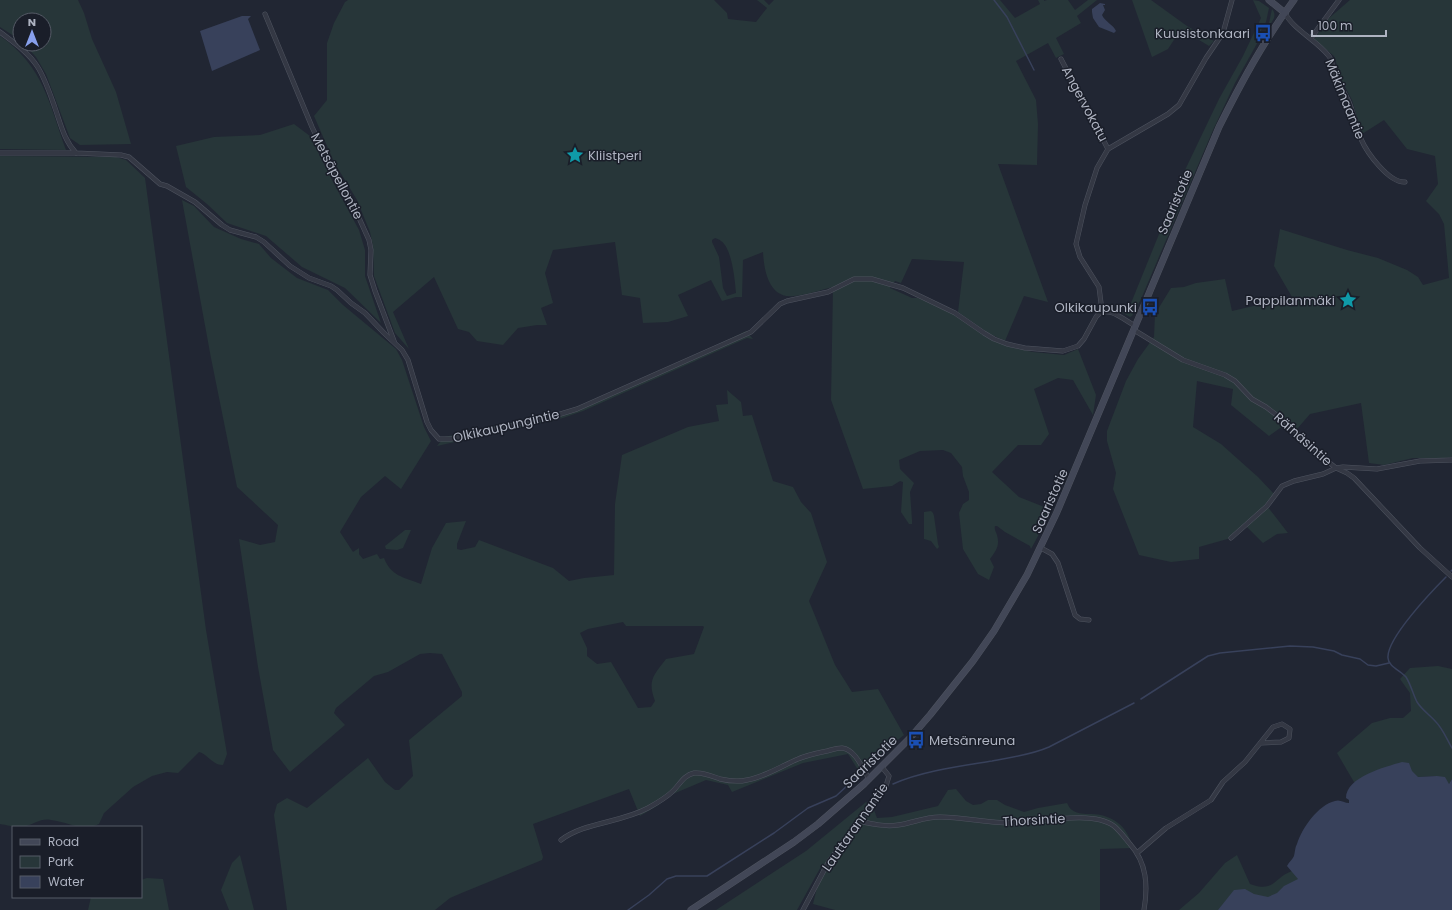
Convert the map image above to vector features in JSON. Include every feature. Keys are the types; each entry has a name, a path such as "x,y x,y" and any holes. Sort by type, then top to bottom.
{"main road":[{"path":"1269,0 1285,13"},
{"name":"Saaristotie","path":"691,910 794,842 818,824 869,779 912,737 973,661 1009,606 1027,575 1058,512 1219,127 1249,69 1294,0"}],"street":[{"path":"1134,328 1111,312 1102,311 1099,287 1080,257 1076,244 1094,174 1108,149 1168,114 1179,105 1206,58 1223,33 1232,0"},
{"path":"1311,38 1339,0"},
{"name":"Mäkimaantie","path":"1285,13 1288,20 1311,38 1331,60 1335,75 1349,101 1358,132 1365,147 1388,176 1400,182 1405,182"},
{"name":"Metsäpellontie","path":"265,14 312,127 330,165 349,196 369,240 371,250 370,275 394,341"},
{"path":"0,32 13,41 36,66 46,85 69,146 76,153"},
{"name":"Angervokatu","path":"1061,59 1108,149"},
{"name":"Olkikaupungintie","path":"0,153 76,153 122,155 129,157 160,184 188,196 222,226 230,230 256,237 264,242 290,266 300,273 337,290 365,313 394,341 408,360 422,407 431,430 439,439 444,440 554,416 577,409 751,332 780,304 787,301 828,292 854,279 872,279 903,288 955,313 994,339 1025,348 1063,351 1078,346 1084,339 1098,313 1102,311"},
{"name":"Räfnäsintie","path":"1134,328 1183,360 1235,380 1252,399 1266,407 1283,420 1326,460 1336,468 1354,478 1420,548 1452,577"},
{"path":"1231,538 1267,506 1282,486 1306,477 1323,474 1336,468 1350,467 1377,469 1420,461 1452,460"},
{"path":"1041,548 1052,554 1058,563 1075,615 1080,619 1089,620"},
{"path":"1137,853 1166,828 1211,800 1223,782 1245,762 1273,726 1282,724 1290,729 1289,738 1281,742 1260,743"},
{"path":"561,840 570,833 630,816 648,808 673,791 686,776 694,773 733,781 746,781 759,777 799,758 814,753 842,748 849,751 855,757 869,779"},
{"name":"Lauttarannantie","path":"803,910 829,862 886,786 889,776 882,767"},
{"name":"Thorsintie","path":"859,822 886,826 899,825 929,817 1000,823 1017,823 1064,818 1097,820 1113,825 1118,829 1137,853 1145,872 1146,884 1144,910"}],"green space":[{"path":"0,0 78,0 84,13 92,39 116,92 131,144 80,145 70,138 46,74 31,52 52,52 52,12 12,12 12,35 0,27"},
{"path":"348,0 714,0 727,13 728,19 756,22 767,8 757,0 764,0 769,5 774,0 1000,0 1015,18 1040,4 1038,0 1068,0 1075,10 1088,0 1097,0 1077,16 1081,23 1056,38 1064,54 1056,58 1048,43 1016,61 1036,100 1038,124 1037,165 998,164 1048,302 1024,296 1005,341 988,333 958,312 964,262 912,259 901,283 895,281 890,288 912,298 918,298 951,312 986,337 1014,348 1033,352 1064,355 1078,349 1096,395 1093,415 1073,380 1058,378 1034,389 1049,434 1041,445 1018,445 992,472 1019,497 1052,510 1031,549 1030,546 995,526 998,545 996,551 990,559 994,567 989,580 978,574 963,549 959,513 963,504 969,500 969,492 963,476 962,467 951,453 943,450 920,451 899,460 900,469 914,483 910,492 912,524 909,524 901,512 903,482 900,481 892,486 863,489 831,400 833,287 809,294 794,296 786,296 779,293 773,288 767,275 763,252 743,260 742,297 722,301 711,280 678,295 688,316 668,322 643,323 640,298 622,295 615,242 553,250 545,273 553,303 541,308 547,325 518,328 503,345 477,341 469,332 458,329 434,277 393,312 409,349 395,333 374,276 373,246 370,232 357,200 334,162 314,116 327,100 327,43 334,23 345,2","holes":["715,238 720,240 725,245 732,265 736,293 727,296 723,288 719,257 712,242"]},
{"path":"1132,0 1151,0 1187,26 1214,41 1209,46 1181,29 1168,49 1152,57"},
{"path":"1253,0 1259,1 1269,8 1266,22 1260,32 1260,38 1235,83 1213,130 1141,299 1130,317 1119,311 1127,313 1175,191 1219,99 1243,56 1261,18"},
{"path":"1350,0 1452,0 1452,457 1413,458 1384,465 1369,463 1361,403 1310,414 1297,429 1290,421 1269,436 1231,405 1233,389 1197,381 1193,427 1221,444 1258,477 1275,495 1267,506 1288,533 1277,534 1263,543 1245,525 1231,538 1199,547 1199,559 1171,562 1139,555 1113,489 1116,473 1107,441 1107,431 1126,381 1138,359 1154,337 1155,314 1171,288 1225,279 1232,311 1292,297 1274,266 1280,229 1378,258 1407,270 1418,277 1423,285 1449,278 1444,224 1439,214 1426,201 1438,184 1435,156 1407,149 1384,120 1362,134 1352,100 1342,81 1334,56 1314,39 1328,19"},
{"path":"1272,9 1274,12 1273,21 1268,28"},
{"path":"0,36 12,46 12,52 19,52 36,73 49,101 66,150 0,149"},
{"path":"294,124 310,136 359,230 365,250 365,276 381,323 345,288 302,267 266,236 227,223 186,187 176,146 214,137 260,135"},
{"path":"0,156 116,157 126,160 145,178 206,630 227,754 223,765 219,765 199,752 178,773 167,772 152,776 133,787 104,813 99,824 93,826 75,826 47,820 27,826 12,826 0,824"},
{"path":"182,200 194,206 214,227 241,239 259,244 271,258 297,278 328,290 343,305 396,349 402,360 424,427 431,441 401,489 385,476 361,497 340,532 353,552 359,548 359,554 363,559 377,554 380,559 384,558 390,569 398,575 421,584 432,548 446,523 466,521 457,544 457,549 461,550 475,547 479,540 553,568 569,581 614,575 615,504 622,455 688,427 719,421 716,405 728,404 727,390 741,402 743,416 752,415 773,481 793,487 801,502 811,513 827,562 809,601 835,665 852,692 878,689 904,735 876,757 860,773 848,754 803,763 732,792 728,785 706,780 673,794 640,816 629,789 533,824 543,857 542,860 450,898 435,910 287,910 274,815 277,804 287,798 307,808 368,758 385,782 395,790 399,790 413,776 409,740 462,696 462,692 442,654 420,654 388,672 374,676 336,708 334,713 345,725 290,772 273,750 258,667 239,539 260,545 275,542 278,525 237,487 211,358","holes":["623,622 626,626 704,627 694,654 666,659 655,674 652,683 655,701 651,707 638,708 611,662 597,664 587,656 587,648 580,633 588,629"]},
{"path":"746,331 753,339 747,338 583,411 563,418 437,446 444,437 556,413 579,406"},
{"path":"931,511 934,516 939,547 937,549 931,541 924,539 924,512"},
{"path":"405,530 411,530 403,548 397,550 386,549 385,546"},
{"path":"1438,666 1452,669 1452,779 1449,784 1437,776 1418,777 1365,785 1354,782 1337,753 1372,723 1390,718 1403,718 1411,711 1410,693 1400,679 1410,668"},
{"path":"956,789 966,801 973,805 981,804 988,800 997,800 1005,805 1024,812 1067,803 1071,809 1076,812 1099,815 1113,819 1118,823 1127,834 1133,848 1100,849 1100,910 835,910 813,904 823,863 797,910 716,910 806,851 866,802 874,810 877,818 892,817 938,806 948,790"},
{"path":"240,855 254,910 229,910 221,890 232,863"},
{"path":"1237,855 1250,884 1264,887 1269,886 1292,871 1308,885 1302,910 1179,910 1199,893 1225,863"},
{"path":"147,878 163,879 169,910 88,910 91,898 142,898 142,880"}],"water":[{"path":"1100,3 1105,4 1103,5 1105,10 1102,15 1105,20 1115,29 1116,31 1114,33 1099,27 1093,18 1092,9"},
{"path":"242,16 251,16 248,19 260,50 212,71 200,31"},
{"path":"1402,762 1409,763 1412,771 1418,777 1445,777 1449,784 1452,779 1452,910 1218,910 1234,890 1245,889 1254,894 1268,897 1277,893 1284,886 1298,879 1287,866 1294,856 1299,838 1307,824 1317,812 1329,803 1335,801 1339,800 1349,803 1349,800 1346,798 1352,784 1377,770"}],"waterway":[{"path":"994,0 1007,17 1034,70"},
{"path":"1446,577 1421,604 1394,639 1389,650 1388,658 1390,664 1406,677 1417,702 1421,708 1434,719 1443,731 1452,748"},
{"path":"1141,699 1208,656 1220,653 1290,646 1313,647 1334,651 1342,655 1360,659 1368,665 1376,666 1389,663"},
{"path":"893,784 904,779 929,772 1021,756 1042,750 1134,703"},
{"path":"628,910 649,895 667,879 676,876 707,876 774,833 808,808 836,796 860,774"}],"place":[{"name":"Kuusistonkaari","path":"1263,33"},
{"name":"Kliistperi","path":"575,155"},
{"name":"Pappilanmäki","path":"1348,300"},
{"name":"Olkikaupunki","path":"1150,307"},
{"name":"Metsänreuna","path":"916,740"}]}
